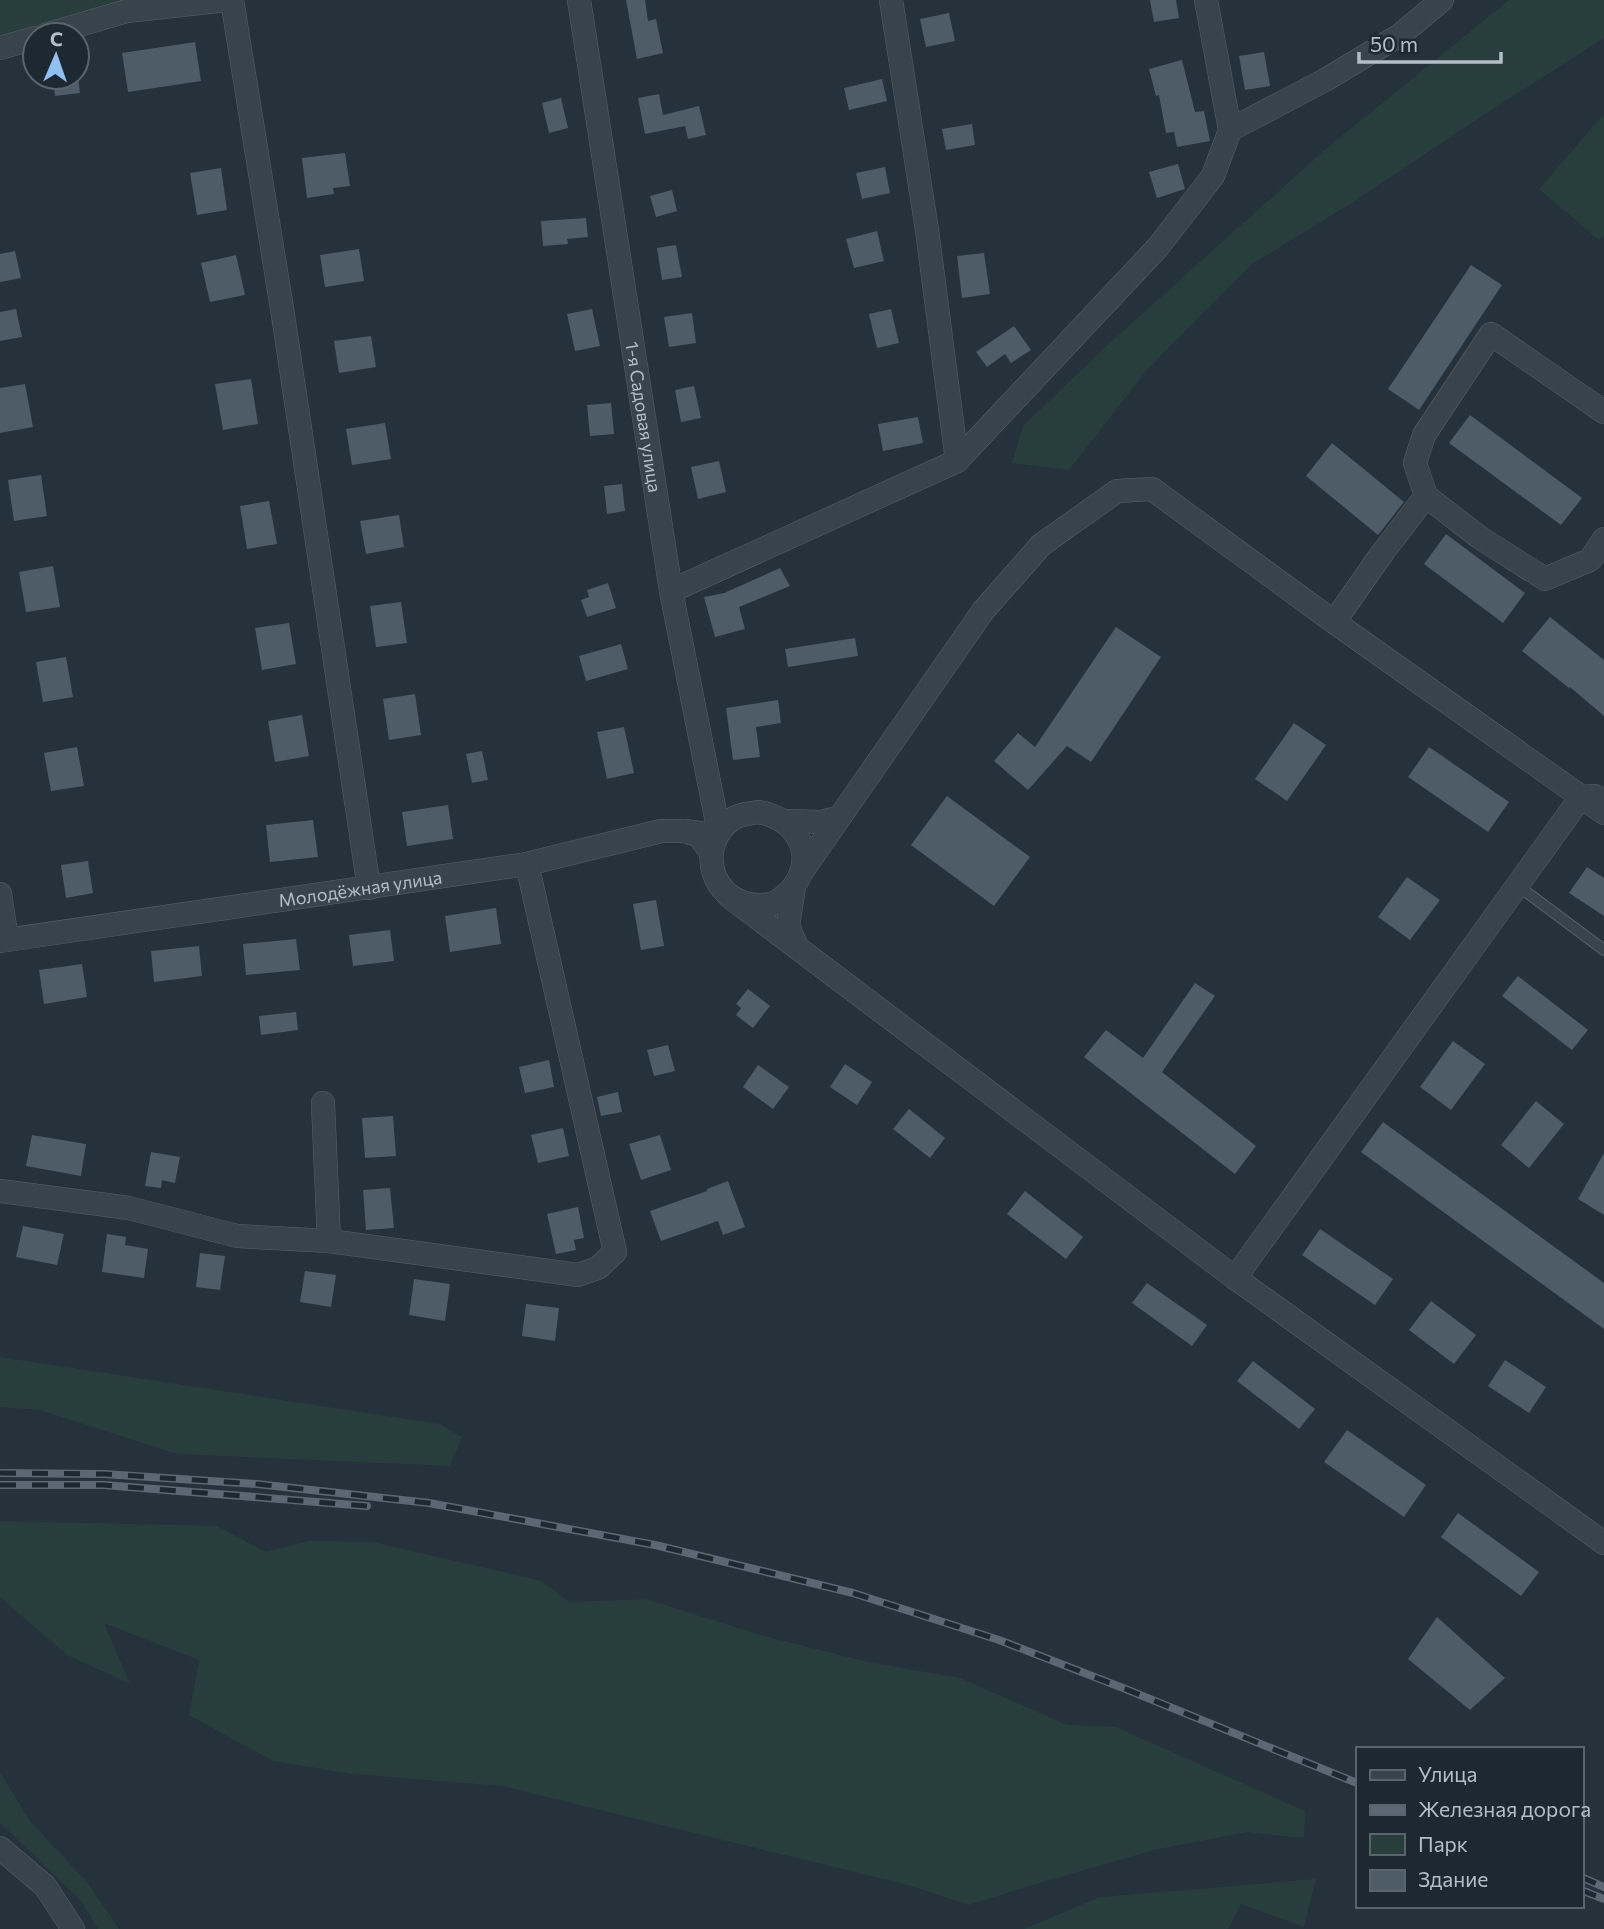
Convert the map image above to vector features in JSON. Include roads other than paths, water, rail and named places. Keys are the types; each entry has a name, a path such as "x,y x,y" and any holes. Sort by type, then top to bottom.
{"street":[{"path":"91,22 127,11 230,0 281,302 369,887"},
{"name":"1-я Садовая улица","path":"579,0 671,591 715,842"},
{"path":"891,0 928,230 957,461"},
{"path":"671,591 957,461 1158,247 1213,176 1230,130 1206,0"},
{"path":"1230,130 1325,80 1400,36 1442,0"},
{"path":"0,48 21,42"},
{"path":"1604,412 1491,334 1424,435 1415,463 1426,496 1479,537 1545,579 1590,560 1604,539"},
{"path":"730,897 745,904 773,904 797,880 983,611 1041,545 1117,491 1152,489 1334,622 1593,796 1604,813"},
{"path":"1334,622 1382,552 1426,496"},
{"path":"1235,1278 1517,886 1593,796"},
{"path":"797,947 788,926 803,864 802,848 795,832 784,821 769,814 758,812 732,819 715,842 710,860 714,876 730,897 1235,1278 1604,1542"},
{"path":"784,821 821,822 840,817"},
{"name":"Молодёжная улица","path":"3,940 527,863 661,831 685,831 715,842"},
{"path":"0,1191 129,1208 237,1236 329,1241 578,1275 598,1268 615,1252 527,863"},
{"path":"0,894 3,940"},
{"path":"323,1103 329,1241"},
{"path":"0,1848 45,1886 73,1929"}],"lane":[{"path":"1517,886 1604,950"}],"railway":[{"path":"0,1473 104,1474 257,1484 429,1503 655,1545 853,1593 999,1640 1356,1783"},
{"path":"0,1485 104,1485 367,1506"},
{"path":"1583,1878 1604,1887"},
{"path":"1583,1891 1604,1899"}]}
